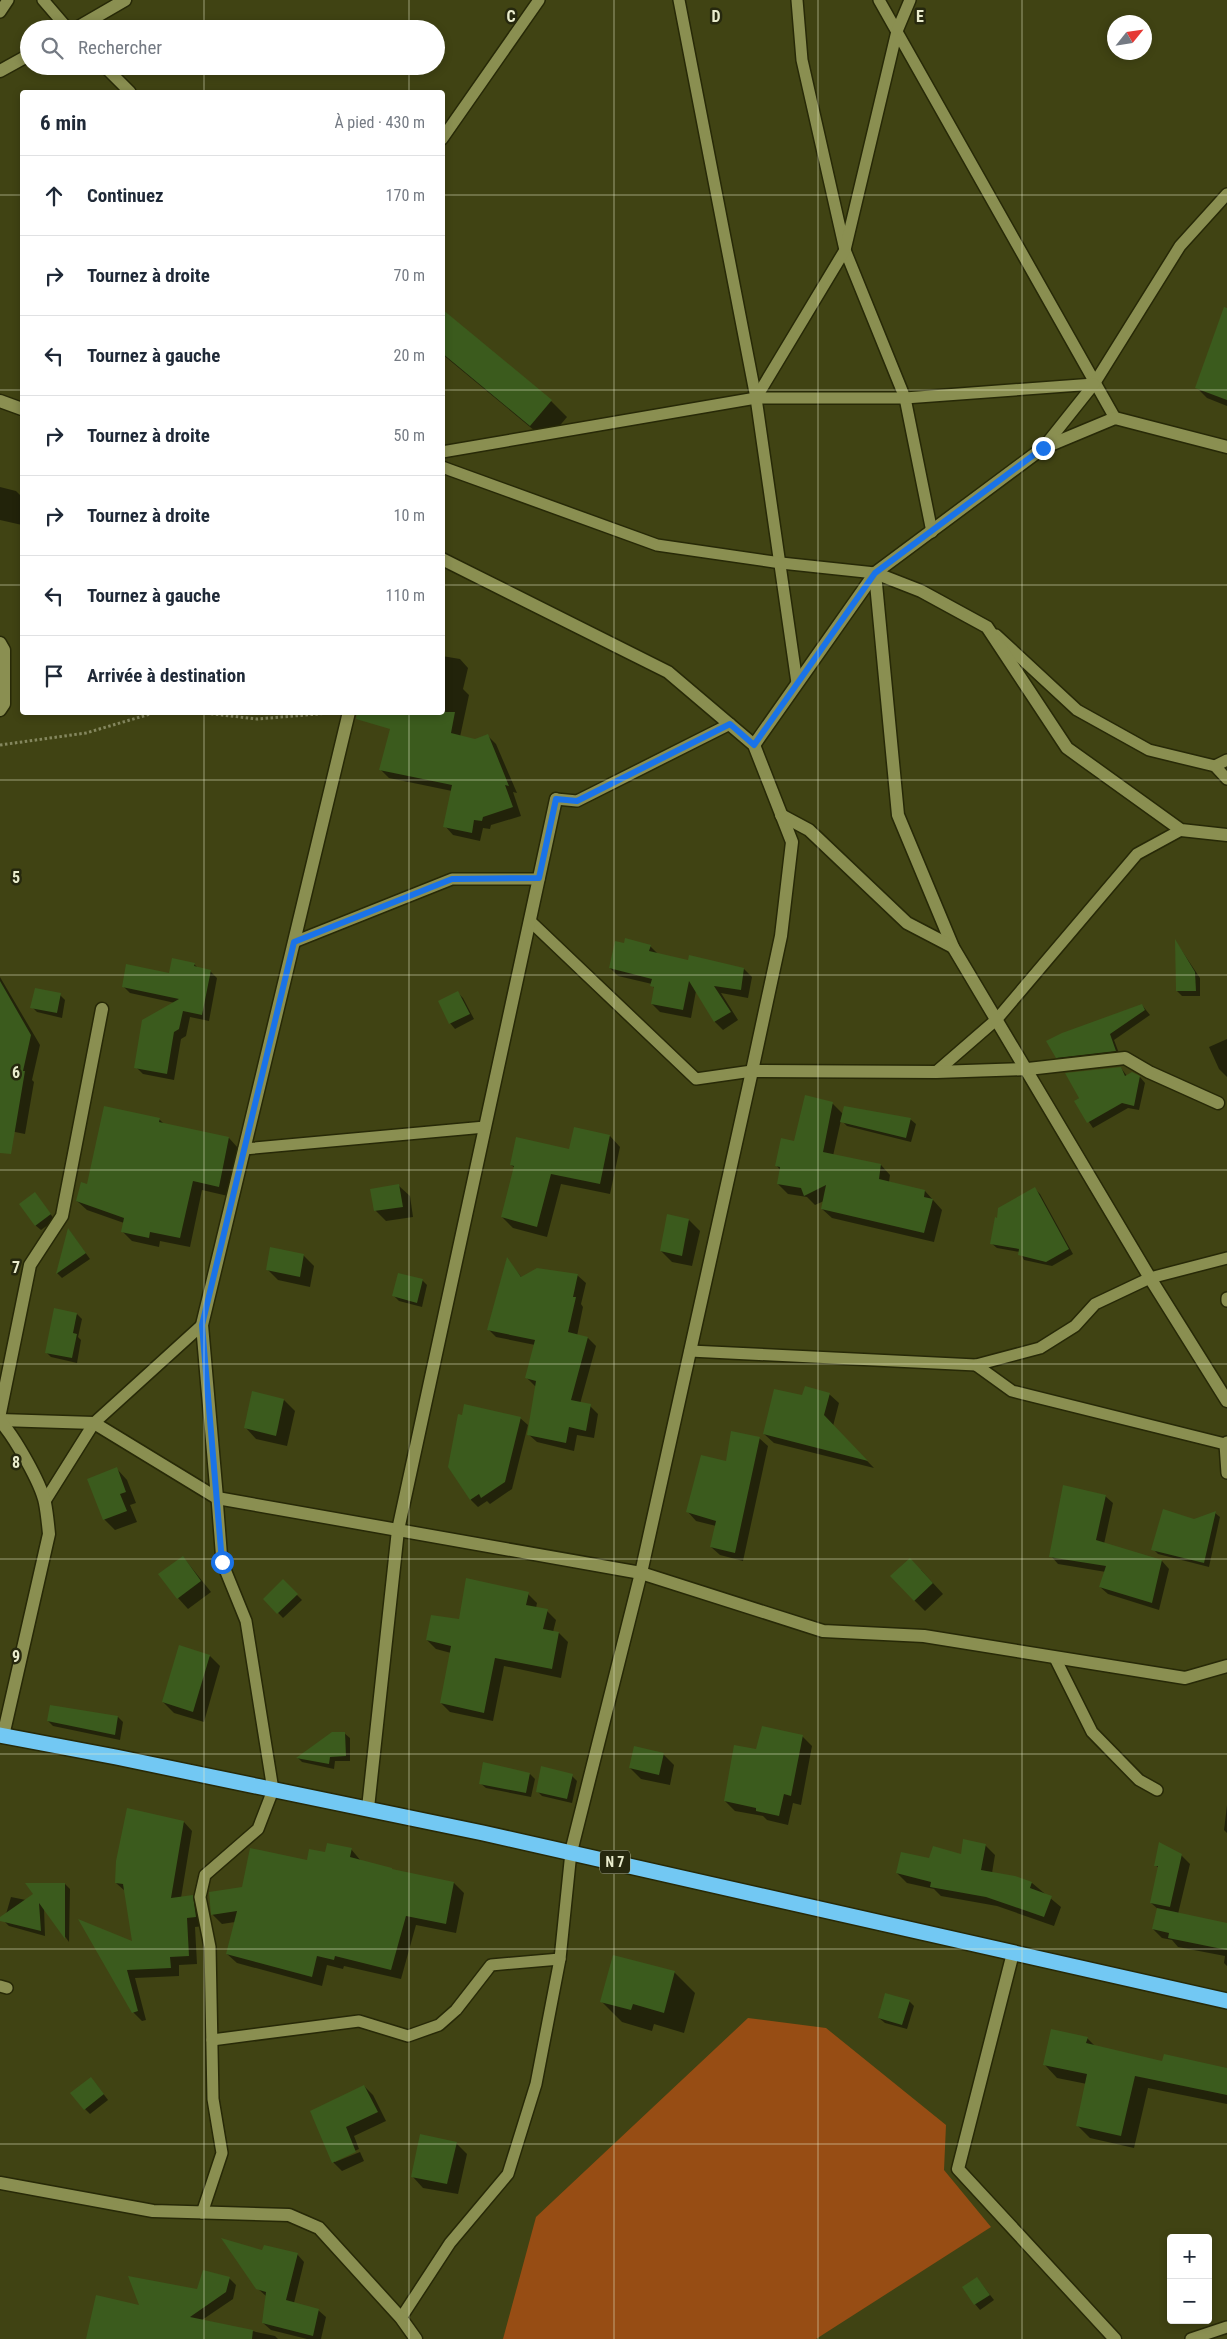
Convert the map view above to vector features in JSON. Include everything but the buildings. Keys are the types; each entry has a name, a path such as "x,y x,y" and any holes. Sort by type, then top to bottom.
{"highway":[{"name":"N 7","path":"1,1735 368,1808 571,1852 1227,2001"}],"street":[{"path":"91,20 125,0"},
{"path":"0,71 20,60"},
{"path":"1,403 20,408"},
{"path":"754,745 875,573 1043,448 1115,418 1227,447"},
{"path":"445,560 668,672 754,745 792,842 781,936 752,1071 640,1573 571,1852"},
{"path":"875,573 921,591 987,626 1067,748 1181,830 1227,835"},
{"path":"875,573 898,815 953,947 1028,1069 1150,1278 1227,1401"},
{"path":"0,710 4,704 1,648"},
{"path":"217,1498 202,1325 348,715"},
{"path":"368,1808 398,1530 556,799"},
{"path":"782,815 808,830 907,923 953,947"},
{"path":"0,1413 30,1265 62,1216 102,1009"},
{"path":"752,1071 936,1072 1028,1069 1125,1058 1149,1072 1218,1103"},
{"path":"0,1420 94,1422 217,1498 640,1573 823,1631 924,1636 1185,1678 1227,1666"},
{"path":"0,1420 17,1444 45,1501 49,1534 1,1735"},
{"path":"1013,1953 958,2169 1115,2339"},
{"path":"0,2183 153,2211 289,2215 319,2228 402,2318 416,2339"}],"lane":[{"path":"0,12 8,0"},
{"path":"43,0 60,20"},
{"path":"445,135 539,0"},
{"path":"679,0 756,398 797,683"},
{"path":"797,0 802,60 845,250 905,398 932,532"},
{"path":"880,0 1094,384 1115,418"},
{"path":"756,398 845,250 897,31 910,0"},
{"path":"113,75 128,90"},
{"path":"1043,448 1094,384 1180,246 1227,194"},
{"path":"445,451 756,398 905,398 1094,384"},
{"path":"445,468 657,545 781,563 875,573"},
{"path":"987,626 1077,710 1149,750 1214,766 1227,779"},
{"path":"556,799 577,801 730,724"},
{"path":"1214,766 1227,760"},
{"path":"936,1072 997,1019 1137,854 1181,830"},
{"path":"294,942 452,879 539,878"},
{"path":"530,920 696,1079 752,1071"},
{"path":"244,1149 486,1127"},
{"path":"690,1351 976,1365 1040,1348 1075,1326 1095,1304 1150,1278 1227,1258"},
{"path":"45,1501 94,1422 202,1325"},
{"path":"976,1365 1012,1391 1226,1443 1227,1474"},
{"path":"202,2213 222,2153 213,2099 210,1947 200,1897 205,1875 258,1829 273,1790 246,1621 222,1562 217,1498"},
{"path":"1055,1658 1092,1732 1139,1780 1157,1790"},
{"path":"402,2318 450,2243 508,2174 536,2084 560,1959 571,1852"},
{"path":"212,2040 359,2021 408,2036 440,2025 456,2010 492,1965 560,1959"},
{"path":"1190,2339 1227,2327"}],"path":[{"path":"0,745 86,733 147,715"},
{"path":"222,715 257,719 299,715"}],"shaded area":[{"path":"748,2018 826,2028 946,2125 944,2170 991,2227 816,2339 503,2339 536,2217"}],"route":[{"path":"222,1562 202,1325 294,942 452,879 539,878 556,799 577,801 730,724 754,745 875,573 1043,448"}]}
